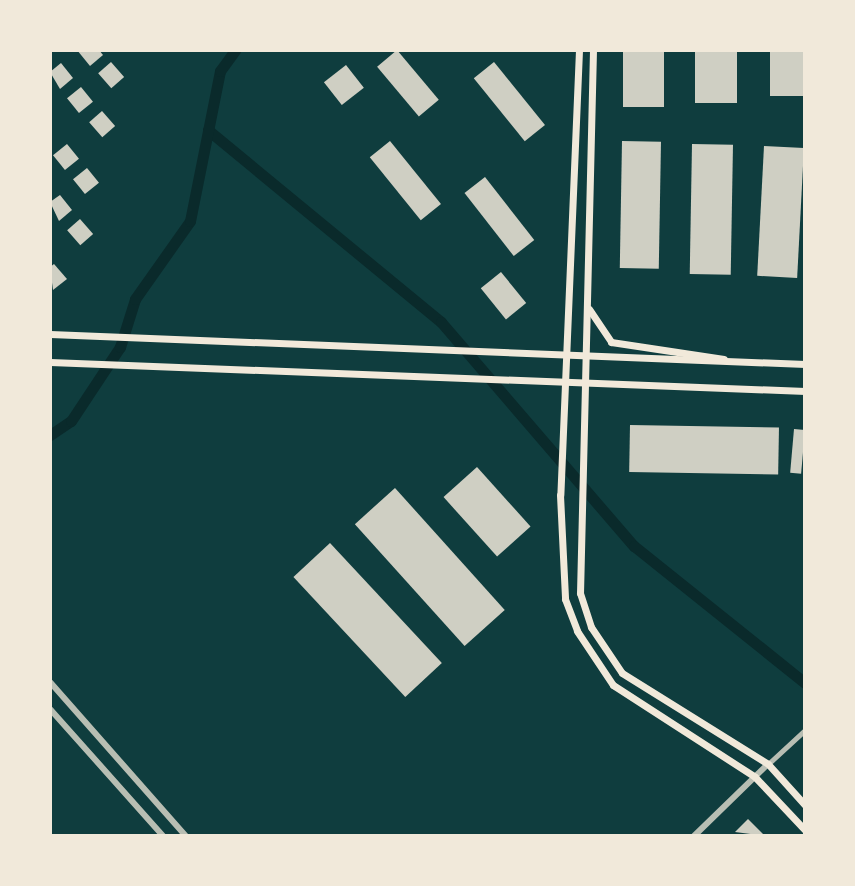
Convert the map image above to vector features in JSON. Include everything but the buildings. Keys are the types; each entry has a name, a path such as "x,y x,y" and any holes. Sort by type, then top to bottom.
{"main road":[{"path":"579,50 560,495 565,599 591,656 613,685 755,777 805,830"},
{"path":"593,50 579,515 580,593 603,650 644,689 768,764 805,805"},
{"path":"587,305 611,342 702,350 730,361"},
{"path":"50,334 805,364"},
{"path":"50,362 805,391"}],"street":[{"path":"50,682 186,836"},
{"path":"50,709 163,836"},
{"path":"694,836 805,730"}],"waterway":[{"path":"50,435 71,421 120,347 135,299 190,221 220,71 235,50"},
{"path":"208,130 441,322 634,546 805,683"}]}
